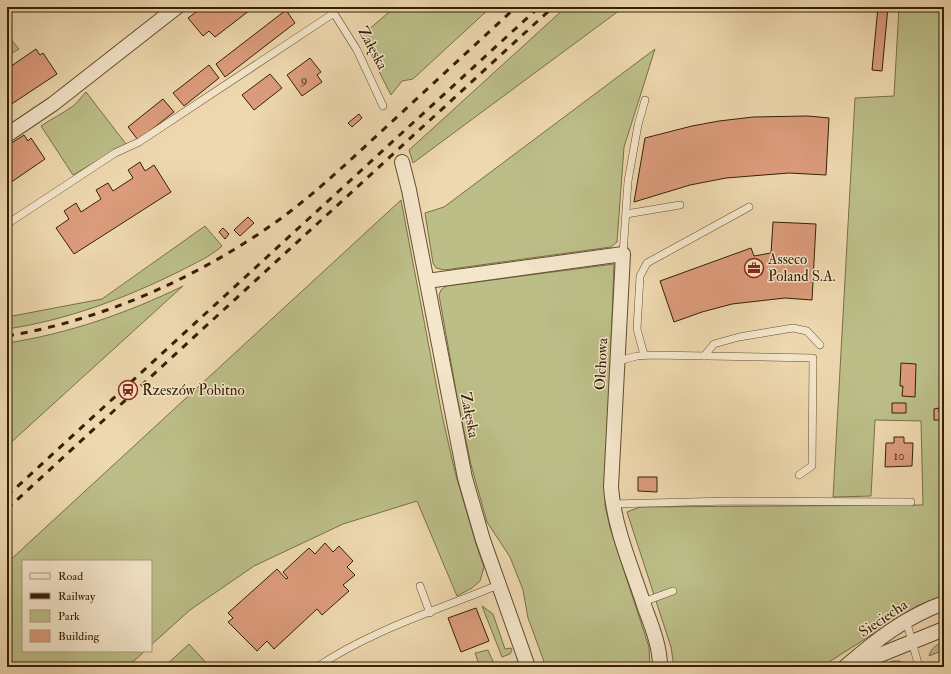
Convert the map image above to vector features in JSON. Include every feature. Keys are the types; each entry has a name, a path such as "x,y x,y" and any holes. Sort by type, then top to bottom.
{"street":[{"path":"7,135 53,104 177,7"},
{"name":"Załęska","path":"402,162 427,281 465,478 498,585 528,667"},
{"path":"427,281 623,254"},
{"name":"Olchowa","path":"623,254 611,486 612,504 618,527 659,646 660,667"},
{"name":"Sieciecha","path":"845,667 875,641 906,620 944,603"},
{"name":"Sieciecha","path":"850,667 944,629"}],"lane":[{"name":"Załęska","path":"332,10 357,50 383,106"},
{"path":"7,224 115,153 139,142 332,10"},
{"path":"623,254 628,181 638,125 645,100"},
{"path":"626,214 680,205"},
{"path":"644,355 637,329 640,276 647,263 749,207"},
{"path":"704,356 714,344 739,337 793,328 807,331 820,345"},
{"path":"618,361 644,355 813,358 812,466 799,475"},
{"path":"612,504 729,501 911,502"},
{"path":"317,667 336,654 397,626 498,585"},
{"path":"420,586 430,613"},
{"path":"643,602 673,591"},
{"path":"906,620 919,667"}],"green space":[{"path":"395,7 491,7 413,79 402,81 391,95 361,36"},
{"path":"566,7 624,7 413,163 409,150"},
{"path":"899,7 944,7 944,595 917,606 821,667 674,667 671,647 627,512 640,507 923,505 921,421 875,420 871,496 833,497 855,98 894,96"},
{"path":"7,35 19,49 7,56"},
{"path":"655,49 624,147 617,242 611,247 444,270 436,268 433,263 425,213 444,207"},
{"path":"86,92 126,144 73,175 41,126 73,106"},
{"path":"401,200 442,415 455,472 484,567 480,581 472,588 457,596 417,501 343,524 254,566 190,610 152,644 152,560 22,560 22,652 144,652 127,667 7,667 7,563"},
{"path":"205,226 222,246 197,262 160,281 96,307 52,320 7,329 7,317 102,299"},
{"path":"614,264 605,505 610,528 649,647 650,667 546,667 528,618 523,590 510,557 487,522 471,465 439,295 441,290 446,286"},
{"path":"183,286 7,446 7,343 52,334 119,314"},
{"path":"482,606 493,614 505,649 511,648 512,650 510,654 502,657"},
{"path":"944,642 944,650 929,656 931,650"},
{"path":"189,644 210,667 164,667"},
{"path":"488,650 495,666 498,667 480,667 475,653"},
{"path":"893,661 899,661 906,664 898,667 878,667"}],"building":[{"path":"203,7 254,7 215,37 209,31 203,36 188,18"},
{"path":"878,7 888,7 882,71 872,70"},
{"path":"286,10 295,23 225,77 216,64"},
{"path":"36,49 40,55 43,53 57,74 7,107 7,69"},
{"path":"310,58 321,72 317,75 322,82 302,96 287,75"},
{"path":"209,65 219,78 184,106 173,93"},
{"path":"270,74 282,88 254,110 242,95"},
{"path":"163,99 174,112 138,140 128,127"},
{"path":"359,114 362,118 352,127 348,123"},
{"path":"808,116 829,118 826,175 789,173 726,178 690,185 634,202 645,138 719,121 753,117"},
{"path":"24,135 28,141 31,138 45,159 7,185 7,146"},
{"path":"140,162 145,171 154,165 171,192 74,254 56,228 69,219 64,211 76,203 81,212 101,199 96,190 108,183 113,191 133,178 128,170"},
{"path":"248,217 254,223 240,236 234,230"},
{"name":"Asseco Poland S.A.","path":"773,222 816,224 812,300 785,298 732,304 702,312 674,322 660,281 751,248 754,256 771,253"},
{"path":"223,228 229,234 225,239 219,232"},
{"path":"901,363 916,364 915,397 902,396 903,386 900,386"},
{"path":"892,403 906,403 906,413 892,413"},
{"path":"939,408 939,412 944,412 944,420 934,420 934,409"},
{"path":"894,437 904,437 904,443 913,443 912,466 885,467 886,443 894,443"},
{"path":"638,477 657,477 657,492 638,491"},
{"path":"325,543 333,552 339,546 353,561 347,567 355,575 343,585 349,591 322,615 317,609 274,649 267,641 257,651 228,622 233,618 228,613 277,569 286,579 288,578 283,572 309,548 315,554"},
{"path":"476,608 489,641 461,652 448,618"}],"railway":[{"path":"7,336 43,329 113,308 148,294 181,278 246,242 276,222 318,189 516,7"},
{"path":"7,496 539,7"},
{"path":"7,509 553,7"}],"place":[{"name":"Asseco Poland S.A.","path":"754,268"},
{"name":"Rzeszów Pobitno","path":"128,390"}]}
